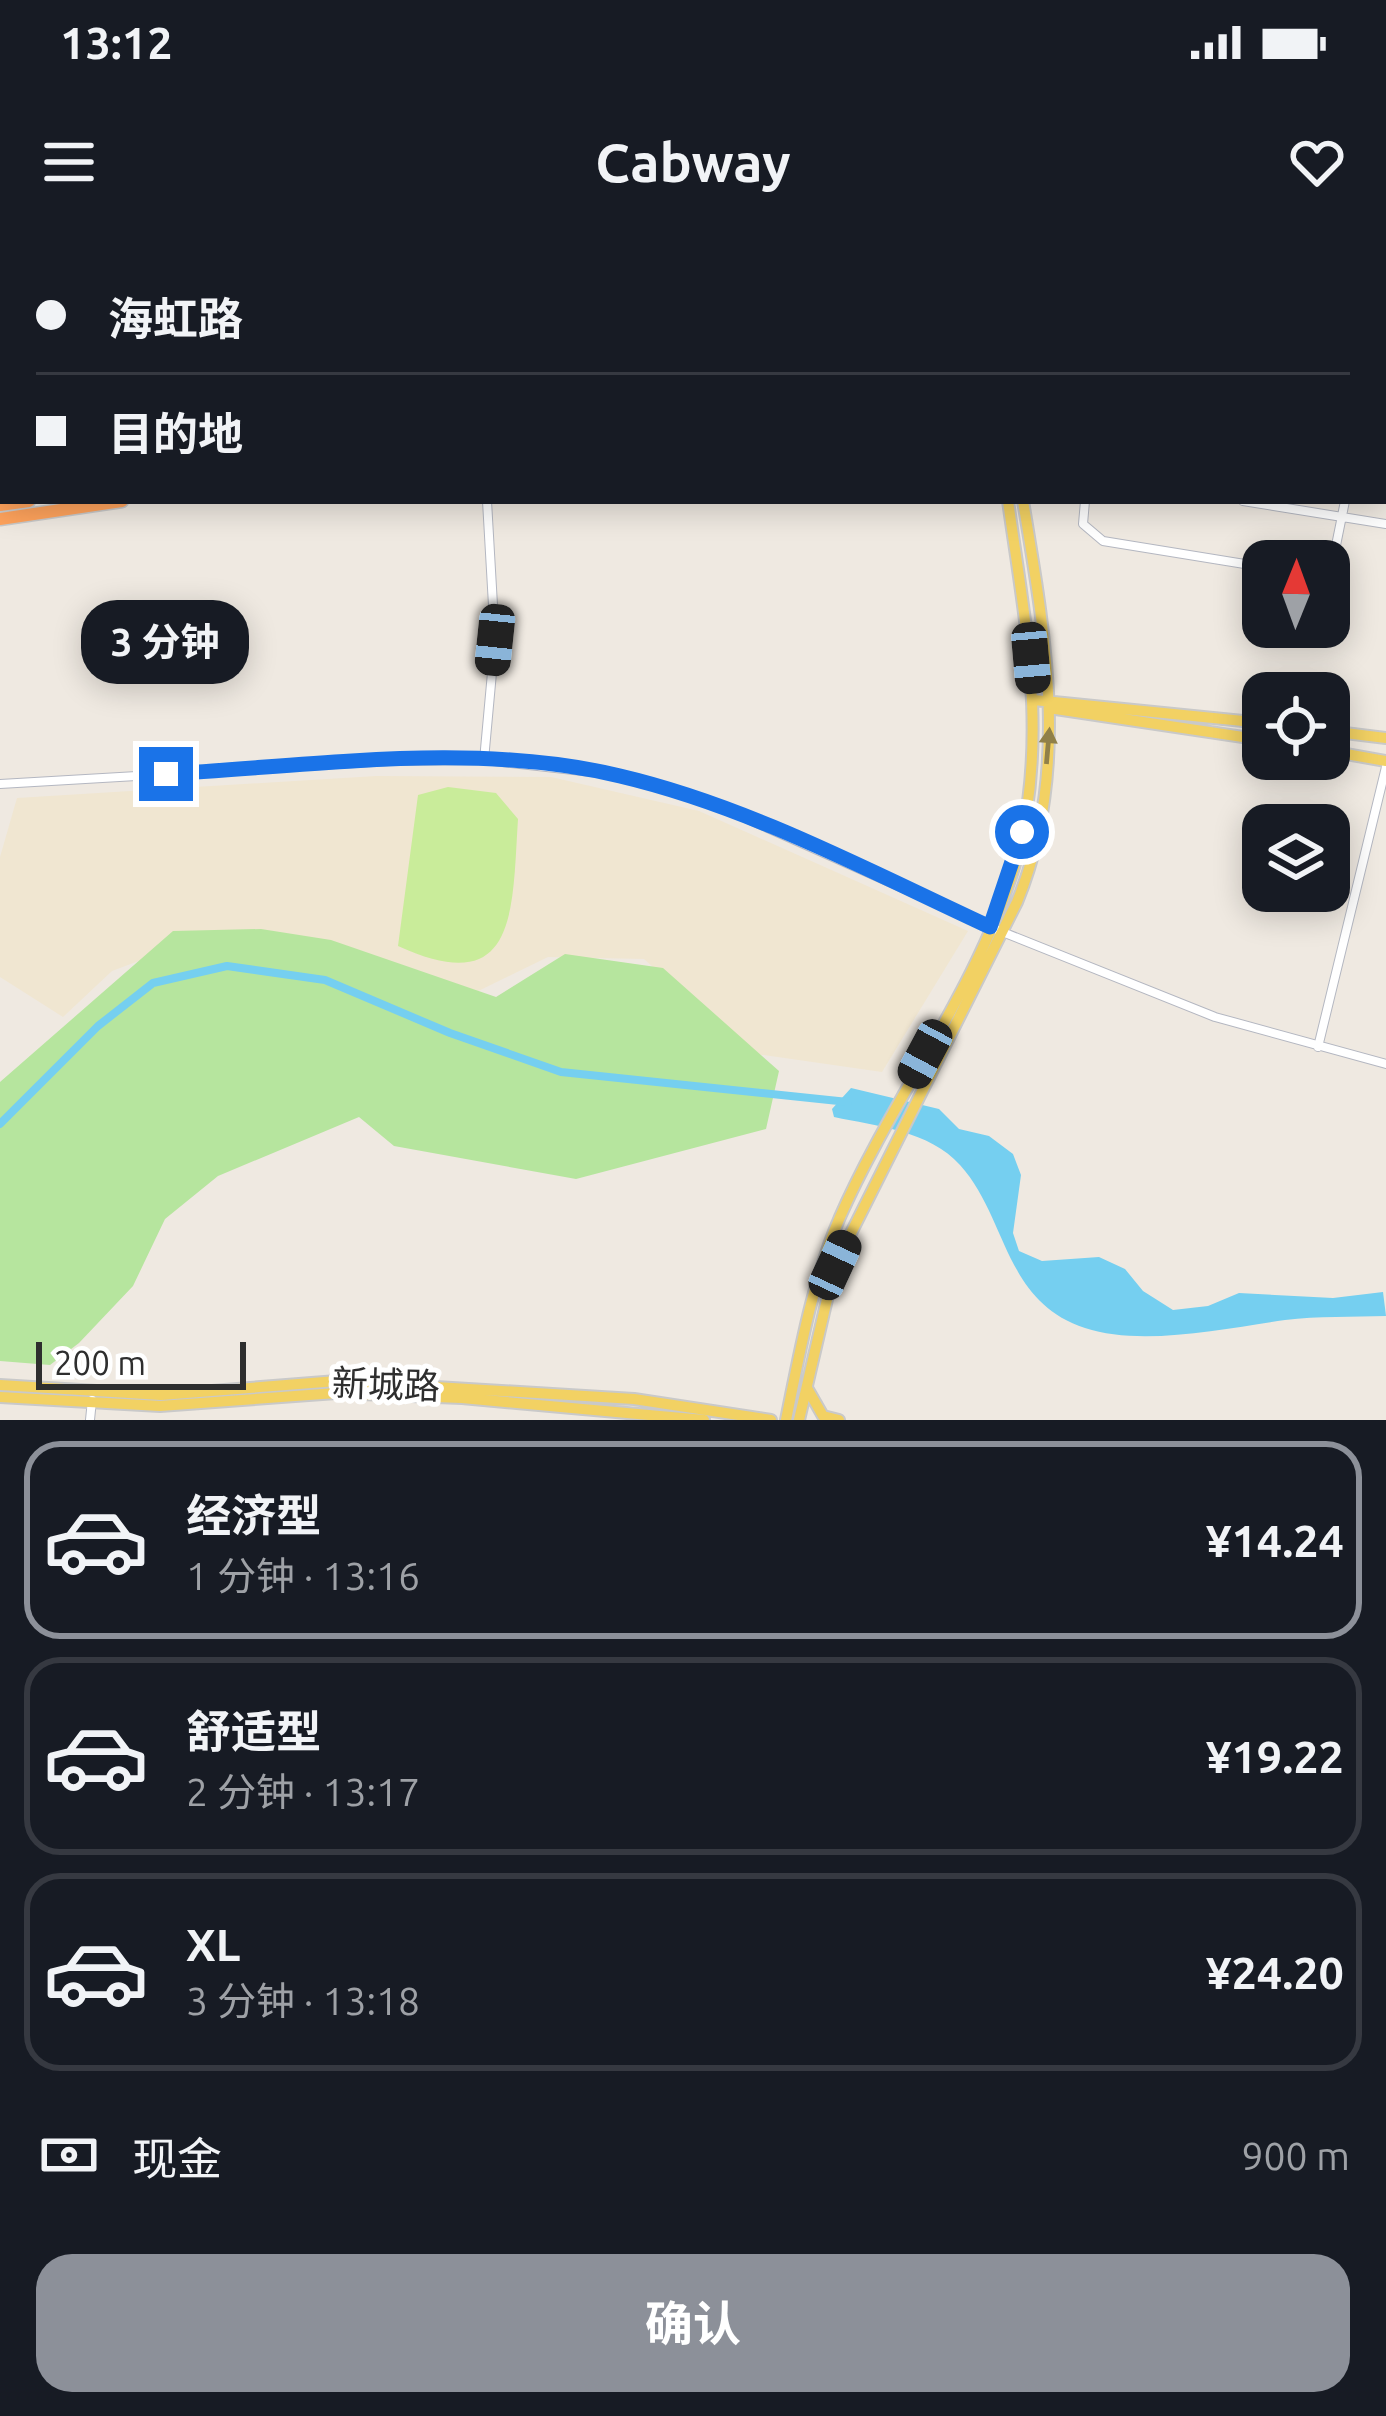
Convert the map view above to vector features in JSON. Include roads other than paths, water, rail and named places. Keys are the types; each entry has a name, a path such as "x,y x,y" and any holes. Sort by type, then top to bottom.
{"highway":[{"path":"0,519 102,504"}],"main road":[{"path":"891,1132 917,1101 996,929 1022,832 1034,703 1008,504"},
{"path":"799,1420 799,1387 822,1263 891,1132 902,1097 1022,891 1037,832 1051,703 1023,504"},
{"path":"1034,703 1242,722"},
{"path":"1051,703 1242,736"},
{"path":"1350,734 1386,739"},
{"path":"1350,756 1386,764"},
{"name":"新城路","path":"0,1397 192,1395 337,1381 601,1397 766,1418"},
{"name":"新城路","path":"0,1385 190,1405 336,1393 462,1398 704,1420"},
{"path":"766,1418 799,1387"},
{"path":"786,1420 799,1387"},
{"path":"799,1387 823,1416 839,1420"}],"street":[{"path":"484,760 495,640 487,504"},
{"path":"1084,504 1083,524 1103,541 1242,564"},
{"path":"1264,504 1386,524"},
{"path":"1338,540 1345,504"},
{"path":"0,784 484,760 618,775 716,806 996,929 1215,1017 1386,1064"},
{"path":"1318,1047 1386,764"},
{"path":"90,1420 92,1398"}],"water":[{"path":"851,1088 939,1109 959,1129 989,1136 1013,1154 1021,1175 1013,1233 1019,1251 1042,1261 1099,1257 1125,1269 1143,1291 1173,1310 1208,1306 1239,1293 1333,1298 1383,1292 1386,1316 1297,1319 1158,1336 1085,1328 1058,1315 1022,1279 976,1186 948,1154 918,1137 834,1117 832,1109"}],"waterway":[{"path":"0,1124 98,1026 153,983 227,966 325,980 450,1033 561,1072 848,1102"}]}
